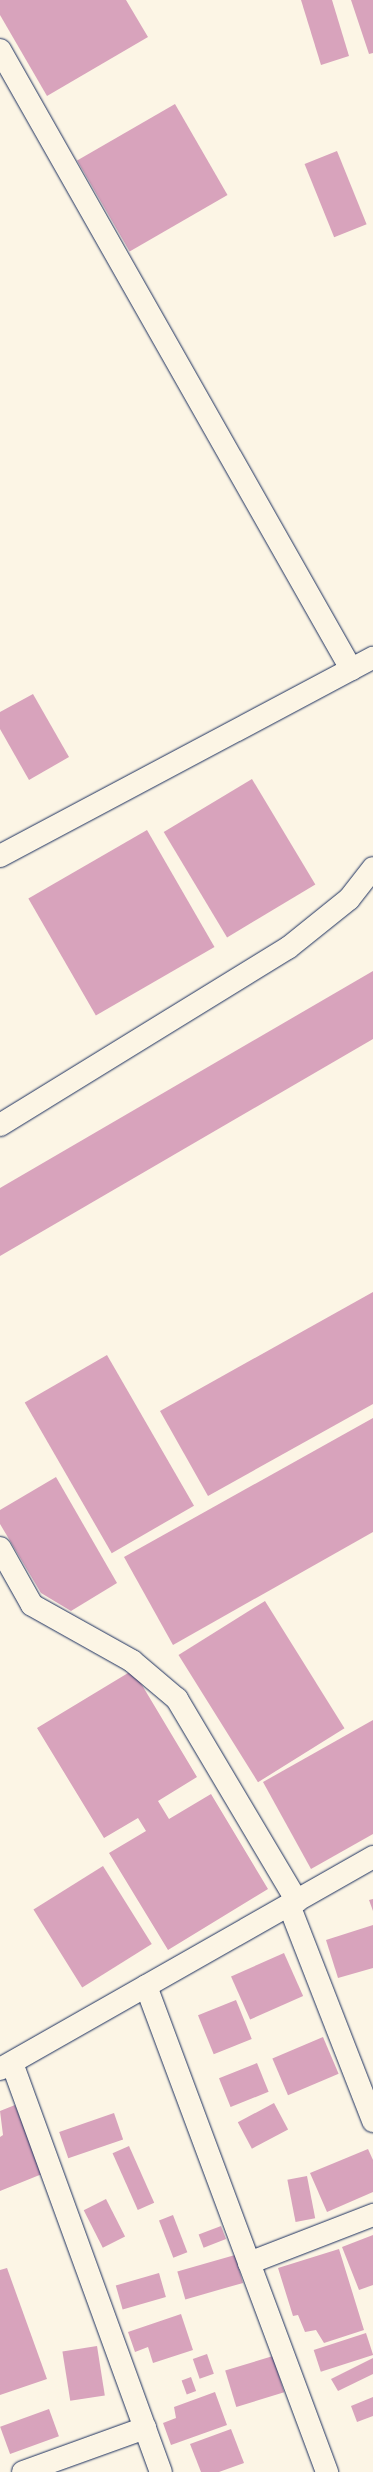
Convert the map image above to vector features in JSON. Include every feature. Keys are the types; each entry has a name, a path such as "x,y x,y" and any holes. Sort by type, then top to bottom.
{"street":[{"path":"0,50 351,669"},
{"path":"0,856 373,658"},
{"path":"0,1125 288,948 349,899 373,868"},
{"path":"0,1548 32,1605 132,1661 177,1699 293,1903 373,2121"},
{"path":"161,2472 6,2066 373,1857"},
{"path":"146,1986 327,2472"},
{"path":"249,2263 373,2215"},
{"path":"22,2472 145,2428"}],"building":[{"path":"0,0 126,0 148,37 47,96 0,15"},
{"path":"301,0 332,0 349,56 321,65"},
{"path":"351,0 373,0 373,53 369,54"},
{"path":"175,104 228,195 130,251 77,160"},
{"path":"337,151 367,224 334,237 305,164"},
{"path":"33,694 69,757 29,780 0,729 0,712"},
{"path":"252,779 315,884 227,937 164,832"},
{"path":"147,830 214,947 96,1015 28,898"},
{"path":"373,971 373,1039 0,1256 0,1188"},
{"path":"373,1292 373,1404 208,1496 160,1411"},
{"path":"107,1355 194,1506 112,1553 25,1402"},
{"path":"373,1418 373,1532 173,1645 124,1557"},
{"path":"56,1477 117,1583 71,1611 41,1593 0,1524 0,1510"},
{"path":"265,1601 344,1728 258,1782 178,1655"},
{"path":"133,1670 197,1777 158,1801 169,1819 211,1794 268,1889 168,1950 109,1853 146,1831 138,1818 104,1838 37,1728"},
{"path":"373,1720 373,1834 311,1869 263,1782"},
{"path":"103,1866 152,1944 82,1987 33,1909"},
{"path":"373,1899 373,1911 369,1900"},
{"path":"373,1925 373,1968 338,1978 326,1940"},
{"path":"284,1953 303,1996 250,2020 231,1977"},
{"path":"236,2000 252,2039 214,2054 198,2015"},
{"path":"323,2037 339,2074 288,2095 272,2058"},
{"path":"257,2063 269,2092 231,2107 219,2078"},
{"path":"274,2103 288,2129 252,2149 238,2122"},
{"path":"15,2105 42,2174 0,2191 0,2137 3,2135 0,2111"},
{"path":"114,2113 123,2139 68,2158 59,2132"},
{"path":"129,2146 154,2203 138,2210 113,2153"},
{"path":"368,2149 373,2160 373,2192 327,2212 310,2173"},
{"path":"307,2176 315,2218 296,2222 287,2180"},
{"path":"106,2199 125,2236 103,2248 84,2210"},
{"path":"173,2215 187,2252 173,2258 159,2220"},
{"path":"221,2226 226,2239 204,2248 199,2235"},
{"path":"373,2235 373,2285 359,2290 342,2247"},
{"path":"339,2249 364,2330 324,2343 316,2330 305,2332 298,2315 293,2316 278,2268"},
{"path":"235,2255 243,2283 185,2299 177,2272"},
{"path":"7,2268 47,2379 0,2395 0,2270"},
{"path":"159,2273 166,2297 123,2309 116,2285"},
{"path":"181,2314 193,2350 153,2363 148,2347 135,2352 128,2332"},
{"path":"366,2333 373,2355 321,2372 314,2350"},
{"path":"97,2346 105,2395 70,2401 62,2351"},
{"path":"207,2354 214,2374 200,2379 193,2359"},
{"path":"273,2356 284,2392 236,2407 225,2371"},
{"path":"373,2358 373,2374 338,2391 331,2379"},
{"path":"191,2377 196,2391 187,2395 182,2380"},
{"path":"215,2392 227,2425 171,2445 163,2423 176,2418 174,2407"},
{"path":"373,2397 373,2416 357,2422 351,2406"},
{"path":"49,2409 59,2436 10,2454 0,2427"},
{"path":"231,2429 244,2463 219,2472 201,2472 190,2444"}]}
